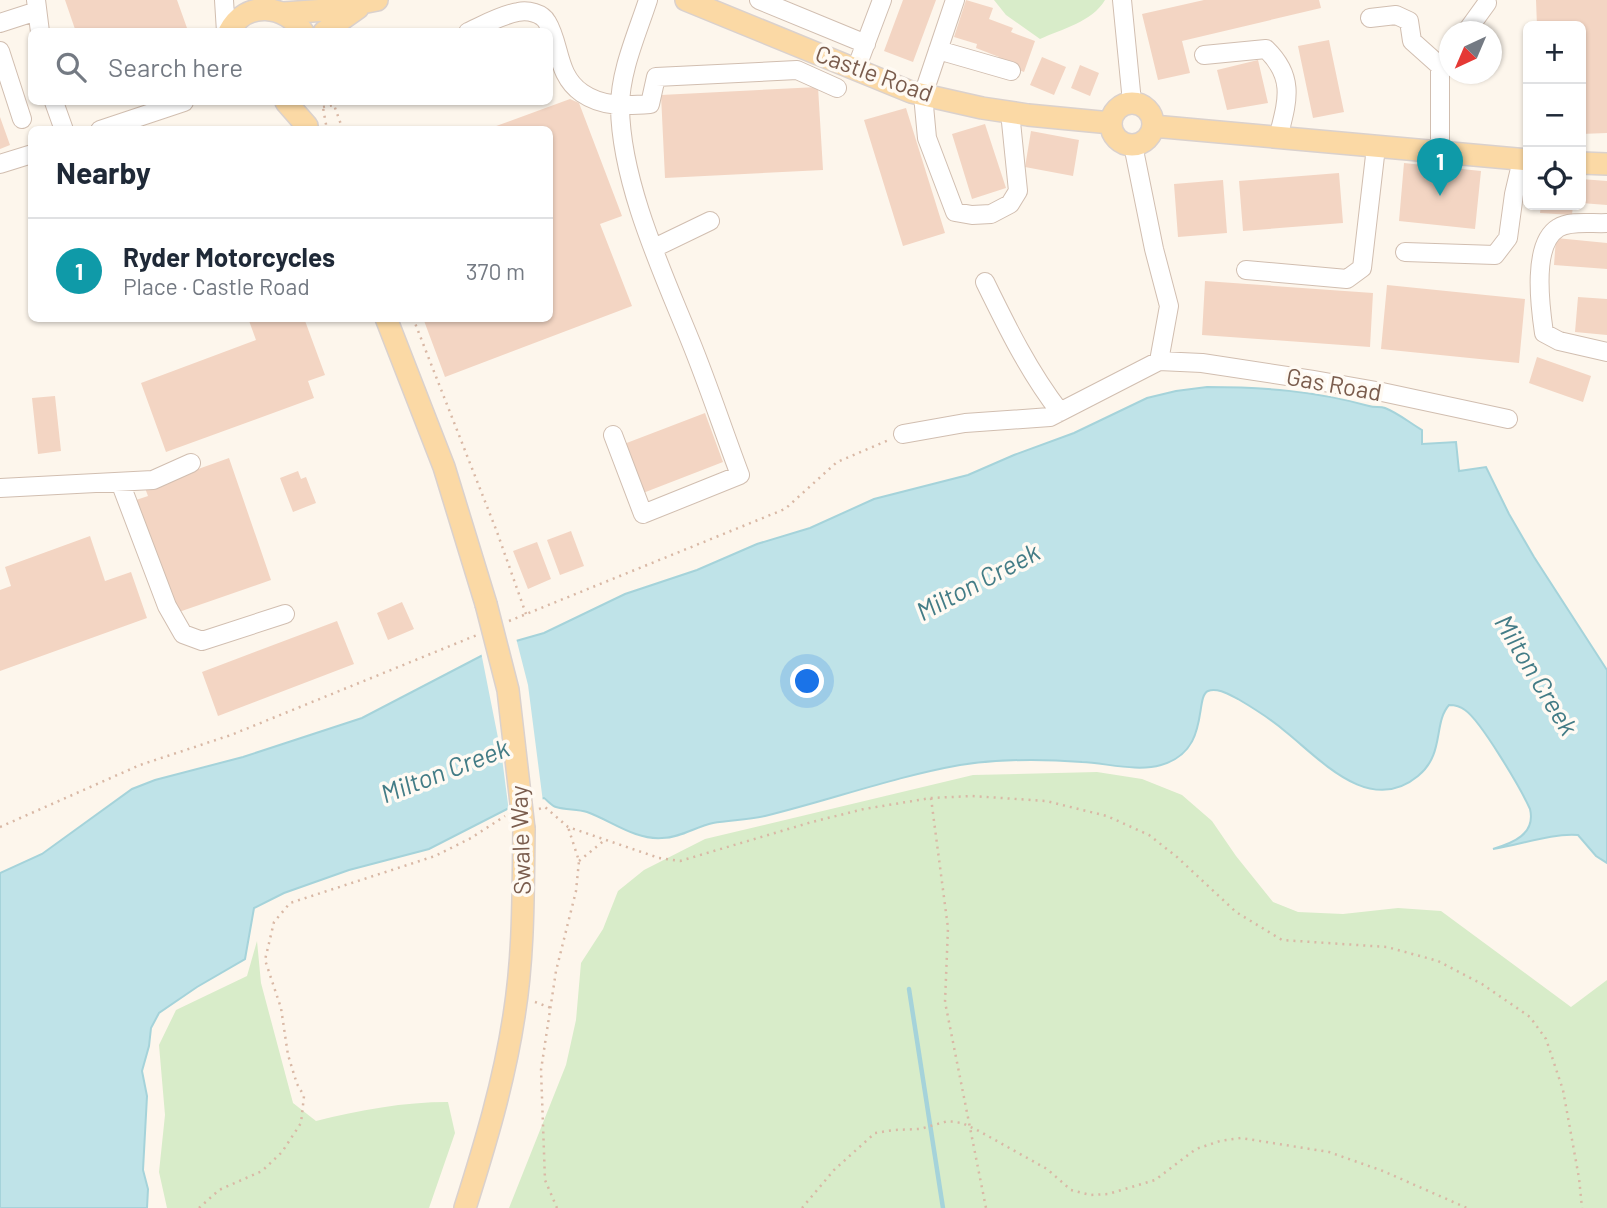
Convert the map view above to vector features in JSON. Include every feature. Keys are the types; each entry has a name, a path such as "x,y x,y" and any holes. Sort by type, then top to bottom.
{"main road":[{"name":"Castle Road","path":"686,0 911,92 1010,112 1111,123"},
{"path":"232,28 252,5 284,13 310,12 370,2"},
{"path":"330,28 370,2"},
{"path":"284,13 295,20 300,28"},
{"path":"1132,102 1147,109 1153,120 1153,127 1149,137 1133,145 1120,141 1112,130 1111,123 1117,110 1132,102"},
{"path":"289,105 312,126"},
{"path":"302,105 313,126"},
{"path":"1153,127 1523,160"},
{"path":"1586,163 1607,164"},
{"name":"Swale Way","path":"388,322 444,467 486,604 508,690 528,820 522,951 514,1017 496,1104 465,1208"}],"street":[{"path":"225,0 228,28"},
{"path":"613,435 643,514 740,475 654,248 625,154 620,106 626,67 648,0"},
{"path":"759,0 866,44"},
{"path":"856,69 882,0"},
{"path":"956,0 923,95 926,138 955,212 991,214 1010,204 1017,191 1010,112"},
{"path":"1122,0 1132,102"},
{"path":"1474,21 1487,4"},
{"path":"0,23 36,6 39,28"},
{"path":"478,28 518,12 540,15 549,28"},
{"path":"1370,18 1396,15 1409,21 1412,41 1439,57"},
{"path":"553,40 565,75 580,92 595,100 620,106 650,104 656,77 797,70 837,88"},
{"path":"1204,55 1266,49 1276,59 1284,76 1289,98 1279,138"},
{"path":"938,50 1011,71"},
{"path":"0,51 22,119"},
{"path":"1440,153 1444,84"},
{"path":"55,105 63,126"},
{"path":"111,126 169,105"},
{"path":"1133,145 1154,250 1169,306 1159,361"},
{"path":"1246,270 1347,279 1362,268 1376,147"},
{"path":"0,164 28,155"},
{"path":"1405,252 1495,255 1508,238 1514,194 1523,166"},
{"path":"654,248 710,221"},
{"path":"1607,223 1571,224 1558,228 1545,241 1539,294 1544,333 1559,341 1607,352"},
{"path":"985,282 1011,337 1060,412"},
{"name":"Gas Road","path":"903,434 965,423 1051,417 1159,361 1202,363 1336,384 1508,419"},
{"path":"0,488 153,480 191,463"},
{"path":"120,482 167,606 184,634 202,641 285,614"}],"path":[{"path":"315,126 323,107 334,105 342,126"},
{"path":"415,322 526,614"},
{"path":"500,625 785,509 837,462 903,434"},
{"path":"0,827 140,765 231,735 487,631"},
{"path":"528,820 545,807 568,827 659,858 680,861 812,822 864,809 931,798 972,796 1046,801 1107,816 1149,835 1236,912 1282,940 1387,947 1438,961 1482,984 1530,1017 1546,1039 1563,1090 1579,1178 1581,1208"},
{"path":"931,798 948,928 945,1003 986,1208"},
{"path":"199,1208 219,1190 262,1171 282,1152 301,1123 304,1096 297,1084 288,1055 281,1008 265,960 274,922 290,903 435,856 471,838 505,816"},
{"path":"556,1208 545,1180 541,1070 556,971 576,891 579,861 568,827"},
{"path":"579,861 606,839"},
{"path":"530,999 551,1009"},
{"path":"802,1208 834,1170 875,1133 925,1128 948,1121 971,1127 1047,1169 1071,1191 1090,1195 1108,1194 1155,1180 1196,1149 1241,1138 1329,1152 1383,1171 1467,1208"}],"green space":[{"path":"994,0 1105,0 1085,19 1040,39 1006,15"},
{"path":"1097,772 1142,779 1182,795 1212,821 1273,902 1298,912 1343,914 1398,908 1441,911 1571,1007 1607,980 1607,1208 509,1208 566,1065 576,1020 581,963 603,929 618,891 644,870 705,839 973,775"},
{"path":"257,941 261,983 293,1103 316,1121 382,1107 448,1102 455,1133 429,1208 167,1208 159,1172 165,1115 159,1045 176,1010 247,976"}],"water":[{"name":"Milton Creek","path":"1207,387 1289,391 1383,407 1422,430 1422,444 1456,442 1459,471 1486,467 1534,557 1607,670 1607,863 1596,856 1578,835 1546,837 1493,849 1508,844 1526,831 1530,825 1530,809 1490,741 1472,717 1460,707 1449,705 1444,712 1432,758 1418,776 1400,787 1382,790 1364,787 1330,769 1263,714 1231,695 1215,690 1204,695 1198,725 1187,748 1177,758 1152,767 1037,760 960,765 765,816 713,823 662,838 633,833 587,812 556,807 544,798 509,808 429,849 349,870 284,893 254,908 245,959 159,1013 151,1028 142,1071 147,1096 143,1170 148,1189 147,1208 0,1208 0,873 42,854 132,789 155,780 243,757 362,718 483,655 544,633 625,594 697,570 757,544 810,528 874,499 968,475 1074,433 1147,398"}],"pier":[{"path":"516,638 528,685 543,802 509,812 502,758 481,652"}],"building":[{"path":"65,0 177,0 187,28 75,28"},
{"path":"903,0 936,0 913,62 884,51"},
{"path":"966,0 993,8 989,19 1013,28 1011,32 1035,41 1024,72 998,62 999,57 976,48 977,44 954,37"},
{"path":"1204,0 1319,0 1321,8 1182,41 1190,73 1158,80 1142,14"},
{"path":"1536,0 1607,0 1607,133 1586,134 1586,21 1537,21"},
{"path":"1329,40 1344,112 1313,118 1298,46"},
{"path":"1042,57 1066,67 1054,95 1030,85"},
{"path":"1258,60 1268,103 1227,110 1217,70"},
{"path":"1080,65 1099,73 1090,96 1071,88"},
{"path":"818,87 823,170 665,178 661,95"},
{"path":"570,99 579,103 622,216 600,224 632,306 445,377 424,322 553,322 553,126 496,126"},
{"path":"906,108 945,233 903,246 864,120"},
{"path":"0,117 10,145 0,149"},
{"path":"985,124 1006,188 972,199 952,134"},
{"path":"1031,131 1079,140 1073,176 1025,167"},
{"path":"1404,163 1481,171 1475,229 1399,221"},
{"path":"1339,173 1343,223 1243,231 1239,181"},
{"path":"1586,179 1607,181 1607,205 1586,203"},
{"path":"1223,180 1227,233 1178,237 1174,184"},
{"path":"1540,210 1572,210 1572,215 1540,213"},
{"path":"1556,238 1607,243 1607,269 1554,265"},
{"path":"1205,281 1373,293 1370,347 1202,335"},
{"path":"1387,285 1525,299 1519,363 1381,349"},
{"path":"1578,297 1607,299 1607,335 1575,332"},
{"path":"249,322 305,322 325,375 308,381 314,398 166,452 141,383 256,340"},
{"path":"1537,357 1591,376 1583,402 1529,383"},
{"path":"55,396 61,451 38,454 32,398"},
{"path":"705,413 723,462 643,493 624,444"},
{"path":"229,458 271,580 176,613 136,500 148,496 145,488"},
{"path":"298,471 301,479 306,477 316,503 293,512 280,478"},
{"path":"571,531 584,566 560,575 547,540"},
{"path":"90,536 105,581 131,572 147,618 0,671 0,590 11,586 5,567"},
{"path":"537,542 551,579 528,589 513,551"},
{"path":"402,602 414,629 388,640 377,613"},
{"path":"337,621 354,664 218,716 202,672"}],"waterway":[{"path":"909,989 943,1208"}],"place":[{"name":"Ryder Motorcycles","path":"1440,196"}]}
